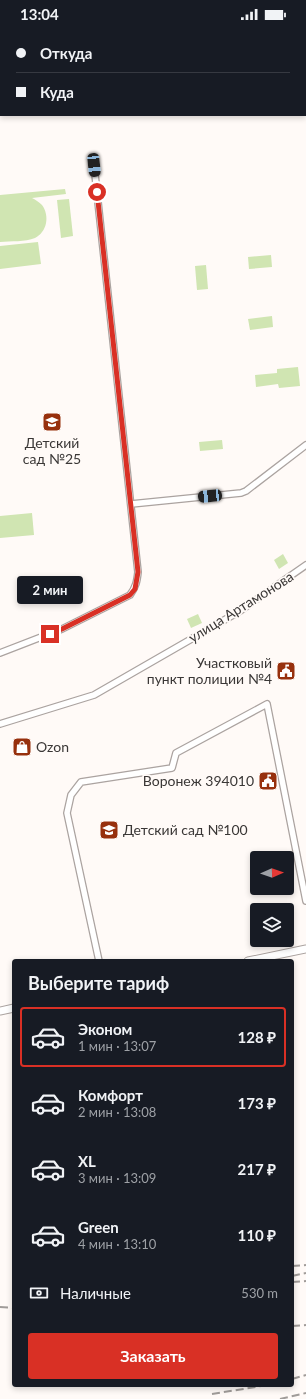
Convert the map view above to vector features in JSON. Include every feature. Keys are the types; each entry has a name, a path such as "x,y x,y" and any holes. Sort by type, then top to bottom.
{"main road":[{"path":"258,959 306,949"},
{"path":"0,1011 12,1008"}],"street":[{"path":"0,653 62,629 130,595 135,589 138,572 94,165"},
{"path":"131,504 241,493 246,491 306,445"},
{"name":"улица Артамонова","path":"0,724 94,695 240,611 306,565"},
{"path":"99,959 67,813 71,795 81,782 172,768 176,753 267,704 306,900"}],"green space":[{"path":"65,189 66,194 32,198 42,205 46,214 45,228 39,235 35,238 27,240 0,242 0,195"},
{"path":"69,199 73,236 61,238 57,200"},
{"path":"38,242 41,264 0,269 0,246"},
{"path":"271,255 272,267 249,269 248,257"},
{"path":"206,265 208,289 197,290 195,266"},
{"path":"272,316 273,327 250,330 248,319"},
{"path":"298,367 300,386 279,388 278,384 256,387 255,375 277,373 277,369"},
{"path":"222,440 223,449 200,451 199,442"},
{"path":"32,513 34,535 0,538 0,516"},
{"path":"283,554 288,563 279,569 274,560"},
{"path":"198,614 202,623 191,628 187,619"}],"railway":[{"path":"294,1266 306,1265"},
{"path":"294,1276 306,1273"},
{"path":"294,1282 306,1281"},
{"path":"0,1307 12,1308"},
{"path":"294,1326 306,1325"},
{"path":"294,1378 306,1375"},
{"path":"212,1394 256,1387"},
{"path":"280,1399 306,1393"}],"place":[{"name":"Детский сад №25","path":"52,422"},
{"name":"Участковый пункт полиции №4","path":"286,671"},
{"name":"Ozon","path":"22,747"},
{"name":"Воронеж 394010","path":"268,781"},
{"name":"Детский сад №100","path":"109,830"}],"route":[{"path":"50,634 130,595 135,589 137,583 138,572 97,192"}]}
